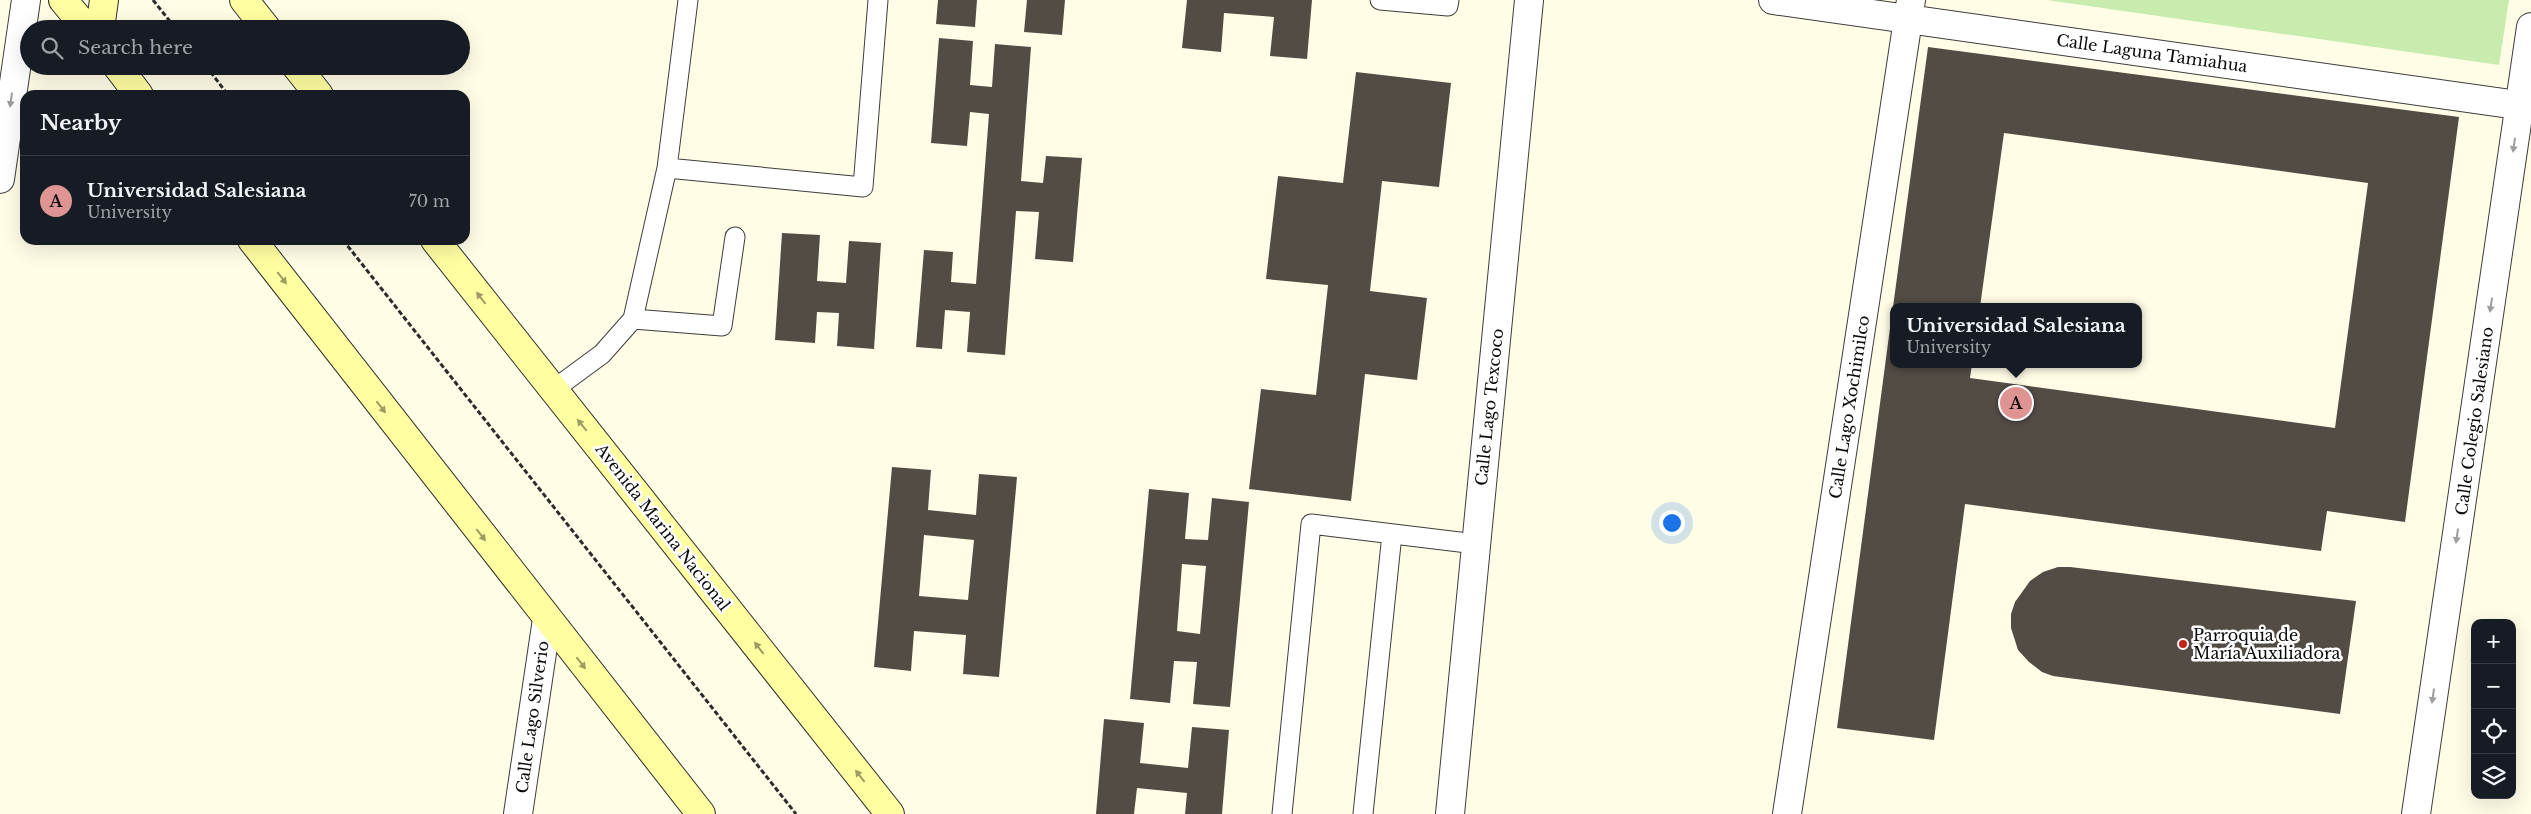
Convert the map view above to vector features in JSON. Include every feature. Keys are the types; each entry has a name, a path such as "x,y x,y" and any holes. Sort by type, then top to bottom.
{"main road":[{"path":"63,0 80,20"},
{"path":"101,20 104,0"},
{"path":"244,0 260,20"},
{"path":"124,75 135,90"},
{"path":"303,75 315,90"},
{"path":"256,245 701,814"},
{"name":"Avenida Marina Nacional","path":"438,245 890,814"}],"street":[{"path":"23,20 26,0"},
{"name":"Calle Lago Texcoco","path":"1450,814 1529,0"},
{"name":"Calle Laguna Tamiahua","path":"1772,0 1910,10 2526,106"},
{"name":"Calle Lago Xochimilco","path":"1787,814 1910,10"},
{"name":"Calle Colegio Salesiano","path":"2416,814 2526,106 2531,27"},
{"path":"0,179 20,41"},
{"name":"Calle Lago Silverio","path":"518,814 547,619"}],"lane":[{"path":"554,390 602,354 633,319 667,168 688,0"},
{"path":"667,168 863,187 878,0"},
{"path":"1380,0 1448,6 1449,0"},
{"path":"633,319 722,326 735,237"},
{"path":"1282,814 1311,524 1476,544"},
{"path":"1363,814 1392,534"}],"path":[{"path":"154,0 169,20"},
{"path":"213,75 224,90"},
{"path":"347,245 796,814"}],"green space":[{"path":"2047,0 2509,0 2499,65"}],"building":[{"path":"938,0 977,0 975,27 936,24"},
{"path":"1027,0 1065,0 1062,35 1024,32"},
{"path":"1187,0 1312,0 1307,59 1270,56 1274,17 1224,13 1221,52 1182,48"},
{"path":"939,38 973,41 970,85 992,87 995,44 1031,47 1021,181 1043,183 1046,156 1082,158 1073,262 1035,259 1039,212 1016,211 1005,355 967,352 970,312 945,310 942,349 916,347 924,250 953,252 951,282 976,284 989,114 970,112 967,146 931,143"},
{"path":"1928,47 2459,117 2405,522 2327,511 2321,551 1965,504 1934,740 1837,728 1890,328 1890,368 1971,368 1970,378 2335,428 2368,183 2004,133 1981,303 1894,303"},
{"path":"1356,72 1451,83 1439,187 1382,181 1370,291 1427,298 1417,380 1365,374 1351,501 1249,489 1261,389 1316,395 1328,285 1266,279 1278,176 1343,183"},
{"path":"782,233 820,235 817,281 846,283 849,241 881,243 874,349 837,346 839,313 817,312 815,343 775,340"},
{"path":"892,467 931,470 928,510 976,515 979,474 1017,477 999,677 963,674 966,635 914,631 911,671 874,667","holes":["924,535 974,540 968,600 919,596"]},
{"path":"1149,489 1189,493 1185,539 1208,540 1212,498 1249,502 1230,707 1193,704 1197,662 1174,661 1170,703 1130,699","holes":["1182,564 1206,566 1200,634 1177,631"]},
{"name":"Parroquia de María Auxiliadora","path":"2058,567 2356,601 2340,714 2053,676 2042,672 2018,650 2011,628 2011,614 2015,602 2030,581 2043,572"},
{"path":"1104,719 1144,723 1140,763 1188,768 1192,727 1229,730 1222,814 1185,814 1187,793 1137,788 1134,814 1096,814"}],"place":[{"name":"Universidad Salesiana","path":"2016,403"},
{"name":"Parroquia de María Auxiliadora","path":"2183,644"}]}
